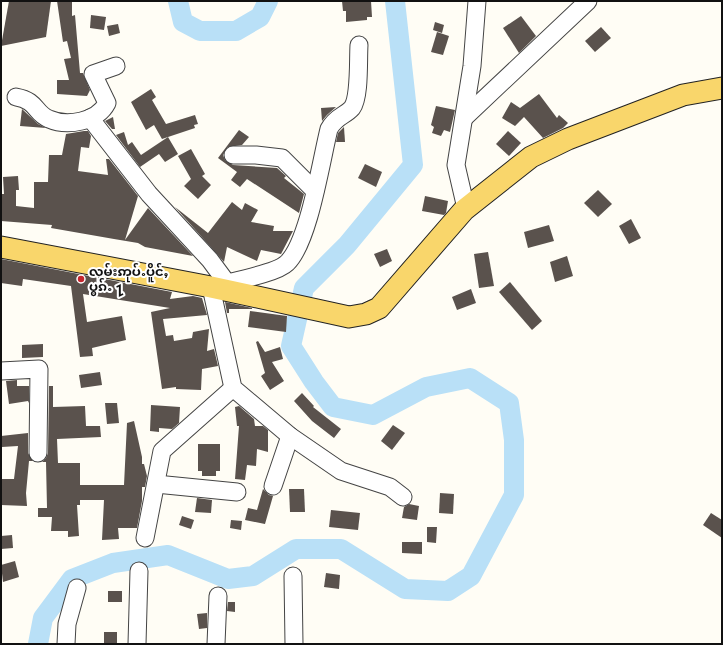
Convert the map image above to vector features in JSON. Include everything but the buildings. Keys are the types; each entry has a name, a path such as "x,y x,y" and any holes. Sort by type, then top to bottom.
{"main road":[{"path":"1,247 219,285 320,312 349,317 366,314 379,308 464,210 531,157 568,139 683,95 722,88"}],"street":[{"path":"464,210 465,204 456,165 465,117 477,1"},
{"path":"556,31 573,1"},
{"path":"465,117 588,1"},
{"path":"219,285 269,271 286,264 299,246 315,191 329,129 332,123 351,110 356,101 359,46"},
{"path":"16,97 30,101 47,119 66,124 90,118 105,108 107,103 93,74 116,66"},
{"path":"90,118 149,194 210,260 219,285 233,388 290,436 341,471 390,487 403,496"},
{"path":"233,155 256,155 282,158 315,191"},
{"path":"1,371 39,369 38,453"},
{"path":"145,538 162,452 233,388"},
{"path":"274,486 290,436"},
{"path":"156,484 237,492"},
{"path":"137,644 139,571"},
{"path":"293,576 294,644"},
{"path":"66,644 67,624 78,588"},
{"path":"216,644 218,596"}],"waterway":[{"path":"178,1 183,22 200,31 236,31 260,17 268,1"},
{"path":"38,644 43,618 72,579 113,563 168,555 228,579 253,576 296,549 341,549 405,589 448,591 471,576 514,495 514,440 509,403 470,378 426,387 373,415 333,407 314,382 291,346 304,288 347,245 413,165 395,1"}],"place":[{"name":"လုမ်းဢုပ်ႉပိူင်ႇ ပွၵ်ႉ ႑","path":"81,279"}]}
